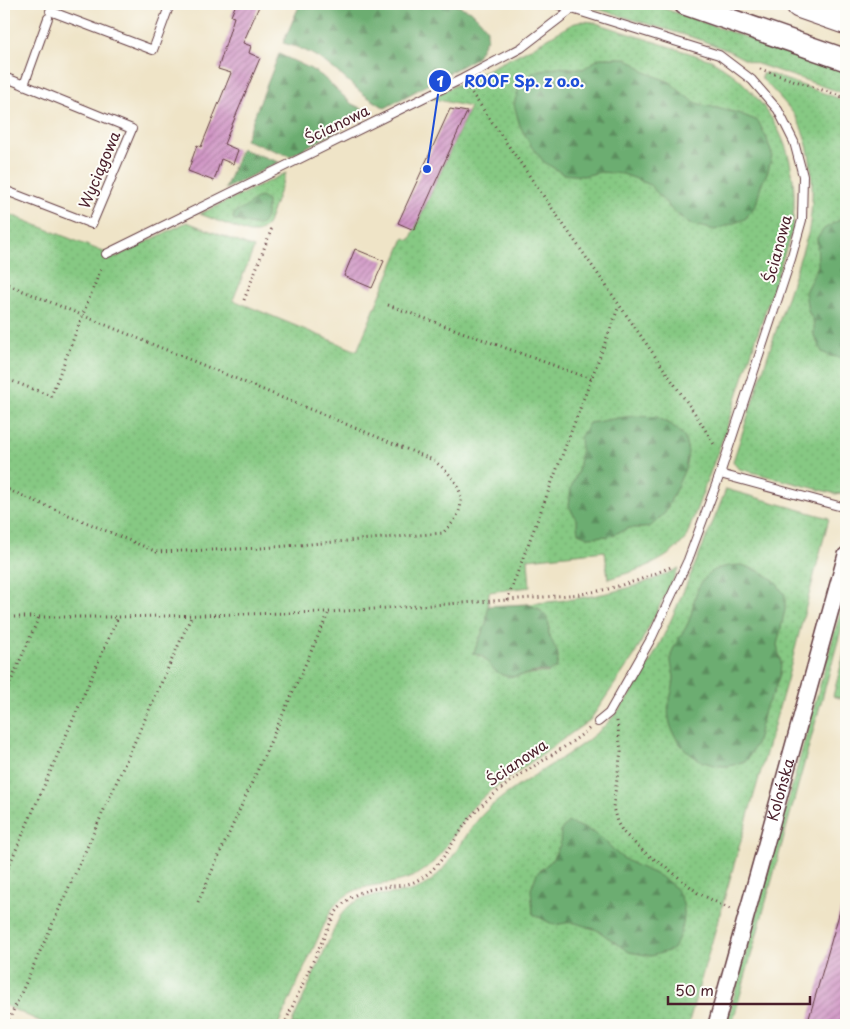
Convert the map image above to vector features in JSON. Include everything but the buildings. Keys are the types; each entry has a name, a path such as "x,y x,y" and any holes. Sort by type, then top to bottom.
{"highway":[{"path":"800,4 846,20"}],"main road":[{"path":"685,4 846,60"}],"street":[{"name":"Kolońska","path":"716,1025 846,555"}],"lane":[{"path":"53,4 50,12 153,50 170,4"},
{"name":"Ścianowa","path":"556,4 719,55 752,80 778,110 794,142 803,176 802,220 792,259 720,474 688,560 652,637 609,713 598,722"},
{"name":"Ścianowa","path":"106,254 462,79 521,48 573,8"},
{"path":"4,77 24,85 48,18"},
{"name":"Wyciągowa","path":"4,190 92,224 132,128 24,85"},
{"path":"720,474 846,508"}],"path":[{"path":"755,67 846,98"},
{"path":"462,79 698,418 716,449 720,474"},
{"path":"244,300 272,228"},
{"path":"4,378 51,396 106,254"},
{"path":"4,283 433,460 448,471 458,486 460,504 456,518 443,533 262,548 157,552 4,488"},
{"path":"388,305 591,379"},
{"path":"507,600 620,306"},
{"path":"4,617 118,617 329,612 582,594 639,580 688,560"},
{"path":"198,902 329,612"},
{"path":"8,1020 192,615"},
{"path":"4,696 39,617"},
{"path":"4,877 118,617"},
{"path":"616,713 620,751 613,807 623,832 645,853 666,866 698,893 727,907 745,919"},
{"name":"Ścianowa","path":"284,1025 334,915 342,904 354,895 367,890 399,886 417,881 433,870 474,812 490,797 598,722"},
{"path":"4,1018 20,1025"}],"green space":[{"path":"300,4 412,6 446,4 458,6 471,11 480,20 487,29 487,38 476,58 385,108 362,94 314,55 283,43"},
{"path":"581,4 651,4 846,72 846,94 746,60 727,50 698,39"},
{"path":"583,21 593,22 711,60 732,73 749,89 771,117 786,147 793,179 794,213 792,231 724,435 686,538 670,554 660,560 641,569 608,579 605,551 528,559 530,587 489,592 487,622 473,654 481,656 493,666 513,673 524,675 548,673 549,624 540,609 527,604 605,594 660,577 679,568 634,656 590,720 482,798 467,814 439,856 426,869 406,879 362,888 351,892 341,899 331,910 278,1025 48,1025 4,1005 4,212 116,257 187,222 254,248 233,300 357,351 404,238 410,240 470,107 430,98 531,48 572,24"},
{"path":"279,54 322,76 352,104 371,113 290,156 245,140"},
{"path":"600,58 625,58 645,72 670,82 684,95 699,104 738,113 758,121 772,155 756,205 745,219 715,230 689,224 672,210 650,185 639,180 623,174 601,172 583,176 563,174 544,162 531,146 520,126 514,104 520,84 536,71 557,67 583,69"},
{"path":"767,73 846,101 846,492 836,494 740,469 733,461 808,234 812,204 811,172 806,140 793,113 762,79 762,74"},
{"path":"241,149 279,162 225,189"},
{"path":"286,173 267,226 257,233 249,233 200,214"},
{"path":"261,197 267,201 267,211 263,223 255,225 234,220 233,217 236,211 243,209"},
{"path":"846,216 846,358 830,356 822,352 814,336 814,322 808,311 805,292 818,266 817,238 824,229"},
{"path":"634,416 657,417 672,425 684,436 688,452 685,469 665,513 651,526 629,528 610,536 588,537 578,533 577,521 569,506 571,487 578,471 581,450 580,438 589,423"},
{"path":"726,489 829,518 787,680 688,1025 291,1025 340,916 348,907 366,897 414,890 432,880 448,863 474,824 490,807 586,741 614,716 640,679 663,638"},
{"path":"742,565 759,571 774,580 785,595 785,610 777,645 781,663 780,674 773,694 764,710 757,742 747,760 729,766 718,766 690,754 676,738 672,729 668,713 674,677 671,655 688,623 697,590 706,577 719,568"},
{"path":"846,591 846,612 735,1014 731,1025 726,1025"},
{"path":"527,604 541,611 548,621 549,634 558,657 556,668 517,676 502,675 492,668 481,655 473,654 486,624 488,606"},
{"path":"846,646 846,700 833,696"},
{"path":"568,822 598,836 622,857 662,878 675,888 680,896 684,914 681,932 672,950 651,956 629,952 597,930 572,922 554,925 533,914 531,889 537,873 552,860 560,845 561,830"}],"place":[{"name":"ROOF Sp. z o.o.","path":"427,169"}]}
